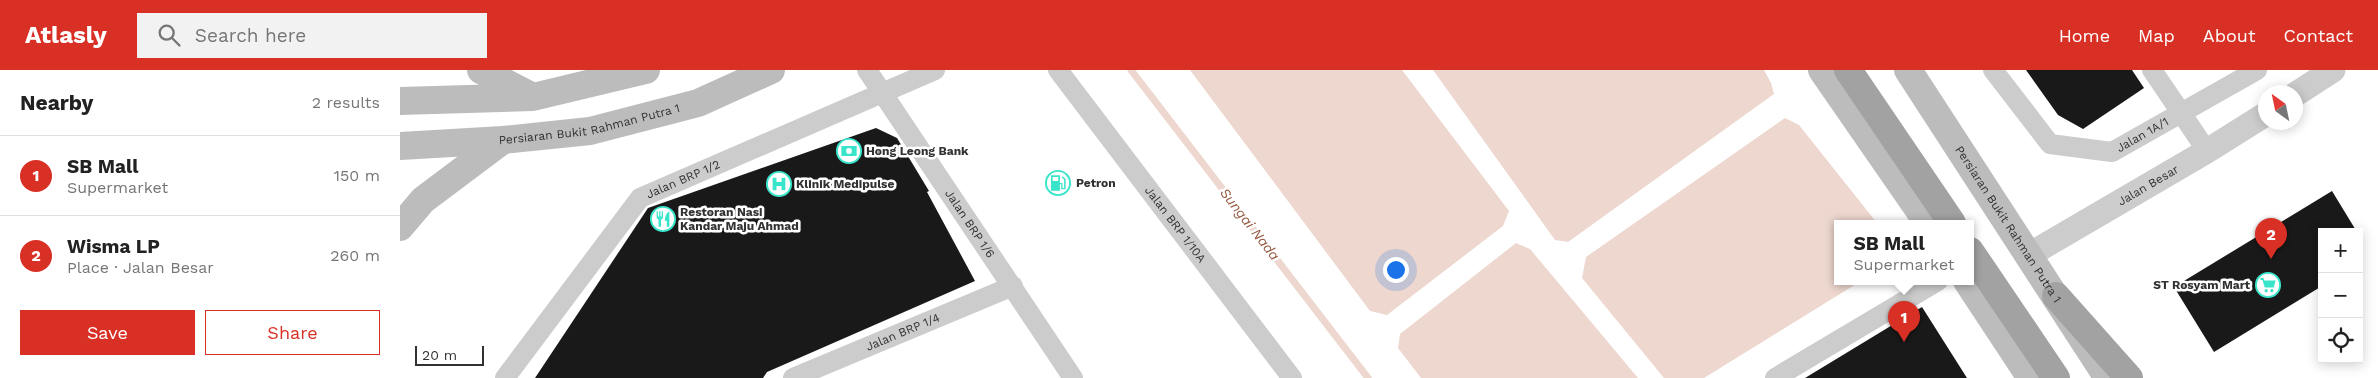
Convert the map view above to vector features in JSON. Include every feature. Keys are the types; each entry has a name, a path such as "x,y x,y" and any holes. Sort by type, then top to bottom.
{"highway":[{"path":"1848,70 1950,220"},
{"path":"1974,257 2056,378"},
{"path":"2056,296 2129,378"}],"main road":[{"path":"481,70 533,97"},
{"path":"400,101 533,97 646,70"},
{"name":"Persiaran Bukit Rahman Putra 1","path":"400,146 503,140 590,131 698,103 771,70"},
{"path":"1822,70 1926,220"},
{"name":"Persiaran Bukit Rahman Putra 1","path":"1908,70 2030,255 2108,378"},
{"path":"400,227 423,200 503,140"},
{"path":"1970,285 2031,378"}],"street":[{"name":"Jalan BRP 1/6","path":"867,70 1073,378"},
{"name":"Jalan BRP 1/2","path":"505,378 640,198 935,70"},
{"name":"Jalan BRP 1/10A","path":"1058,70 1292,378"},
{"name":"Jalan 1A/1","path":"1993,70 2050,144 2112,152 2257,70"},
{"path":"2152,70 2207,151"},
{"path":"2303,89 2333,70"},
{"name":"Jalan Besar","path":"2030,255 2258,119"},
{"path":"1775,378 1931,285"},
{"name":"Jalan BRP 1/4","path":"793,378 1013,286"}],"shaded area":[{"path":"1190,70 1402,70 1509,211 1503,226 1387,315 1370,311"},
{"path":"1433,70 1764,70 1774,94 1568,242 1555,240"},
{"path":"1785,118 1799,125 1875,220 1834,220 1834,285 1855,285 1704,378 1664,378 1582,278 1586,257"},
{"path":"1516,243 1530,249 1638,378 1421,378 1398,348 1400,334"}],"building":[{"path":"2026,70 2132,70 2144,88 2083,129 2058,115"},
{"path":"876,128 897,138 929,191 927,192 975,281 767,372 763,378 535,378 648,208"},
{"path":"2332,191 2355,228 2318,228 2318,288 2214,352 2174,287"},
{"path":"1922,307 1967,378 1805,378"}],"waterway":[{"name":"Sungai Nada","path":"1131,70 1368,378"}],"place":[{"name":"Hong Leong Bank","path":"849,151"},
{"name":"Petron","path":"1058,183"},
{"name":"Klinik Medipulse","path":"779,184"},
{"name":"Restoran Nasi Kandar Maju Ahmad","path":"663,219"},
{"name":"Wisma LP","path":"2271,259"},
{"name":"ST Rosyam Mart","path":"2268,285"},
{"name":"SB Mall","path":"1904,342"}]}
